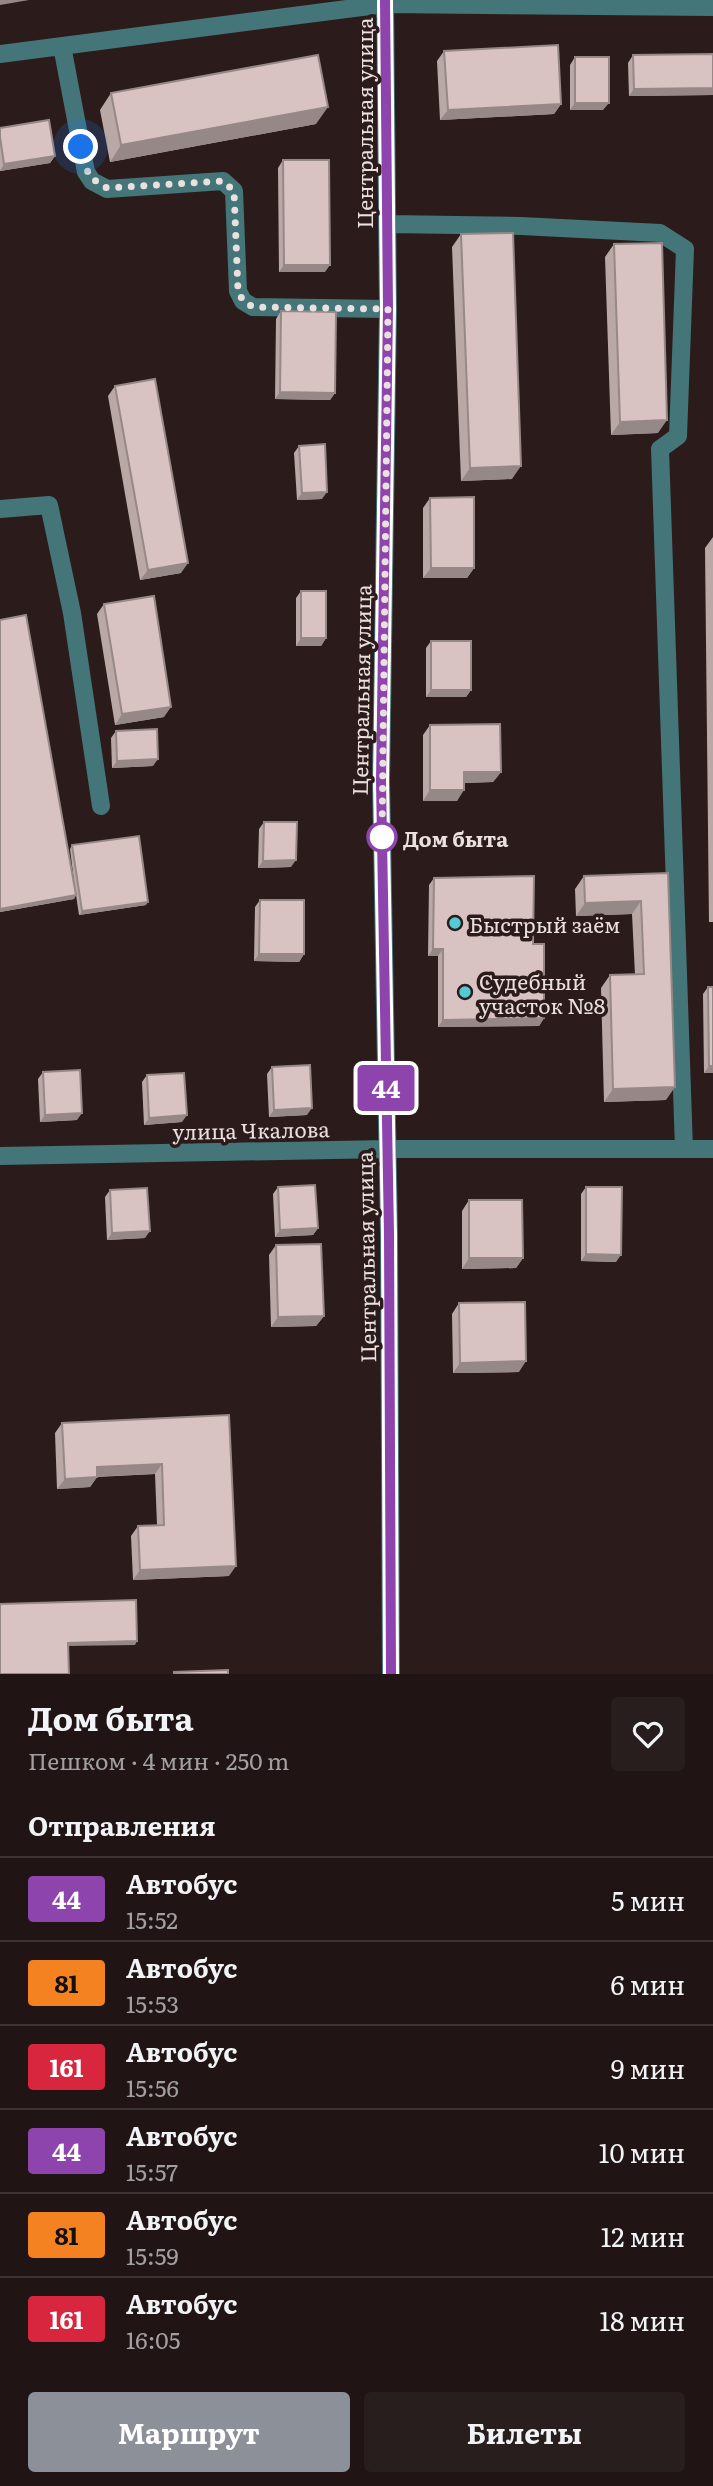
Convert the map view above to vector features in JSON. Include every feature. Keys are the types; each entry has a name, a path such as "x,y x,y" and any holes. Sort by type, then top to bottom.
{"street":[{"path":"0,54 385,2 713,7"},
{"name":"Центральная улица","path":"385,2 388,309 381,781 391,1674"},
{"path":"62,46 86,172 92,181 107,188 223,181 234,191 238,291 243,301 253,307 388,309"},
{"path":"387,224 521,226 660,233 685,249 678,436 660,449 684,1149"},
{"path":"0,509 49,505 72,612 101,806"},
{"name":"улица Чкалова","path":"0,1156 387,1149 713,1149"}],"building":[{"path":"558,45 561,104 448,110 444,51"},
{"path":"713,54 713,88 634,89 633,55"},
{"path":"318,55 328,107 121,145 111,93"},
{"path":"575,57 609,57 609,103 575,103"},
{"path":"49,120 55,156 4,164 0,128"},
{"path":"283,160 329,160 330,265 284,265"},
{"path":"513,233 521,466 470,468 461,234"},
{"path":"662,243 667,420 620,422 614,244"},
{"path":"281,311 336,312 335,393 280,392"},
{"path":"155,379 188,563 148,570 115,386"},
{"path":"325,444 327,492 302,493 299,446"},
{"path":"474,497 474,568 431,568 430,498"},
{"path":"301,591 326,591 326,638 301,638"},
{"path":"154,596 171,707 122,714 104,604"},
{"path":"26,615 76,895 0,909 0,620"},
{"path":"431,641 471,641 471,690 431,690"},
{"path":"500,724 501,772 464,772 464,790 430,790 430,725"},
{"path":"157,729 158,759 117,761 116,731"},
{"path":"264,822 297,822 296,860 263,861"},
{"path":"139,836 148,902 82,911 72,845"},
{"path":"668,873 675,1087 613,1089 610,975 644,974 641,901 585,903 584,876"},
{"path":"534,876 533,944 544,944 544,1018 443,1020 443,949 433,949 434,878"},
{"path":"260,900 304,900 304,954 259,954"},
{"path":"708,987 713,987 713,1066 709,1066"},
{"path":"310,1065 312,1108 274,1110 272,1067"},
{"path":"80,1070 82,1113 45,1115 43,1072"},
{"path":"184,1073 187,1115 149,1118 147,1075"},
{"path":"315,1185 318,1228 280,1230 278,1187"},
{"path":"586,1187 622,1187 621,1255 586,1254"},
{"path":"147,1188 150,1231 112,1233 110,1190"},
{"path":"469,1200 522,1200 523,1258 469,1258"},
{"path":"321,1244 324,1316 278,1317 276,1245"},
{"path":"525,1302 526,1361 460,1363 459,1303"},
{"path":"229,1415 236,1566 140,1570 138,1526 164,1525 162,1464 97,1467 97,1477 65,1479 62,1423"},
{"path":"136,1600 137,1641 68,1643 69,1674 0,1674 0,1604"},
{"path":"228,1670 228,1674 174,1674 174,1672"}],"bus line":[{"name":"44","path":"385,0 388,309 381,781 389,1234 391,1674"}],"place":[{"name":"Дом быта","path":"382,837"},
{"name":"Быстрый заём","path":"455,923"},
{"name":"Судебный участок №8","path":"465,992"}],"route":[{"path":"81,147 86,172 92,181 107,188 223,181 234,191 238,291 243,301 253,307 388,309 382,837"}]}
